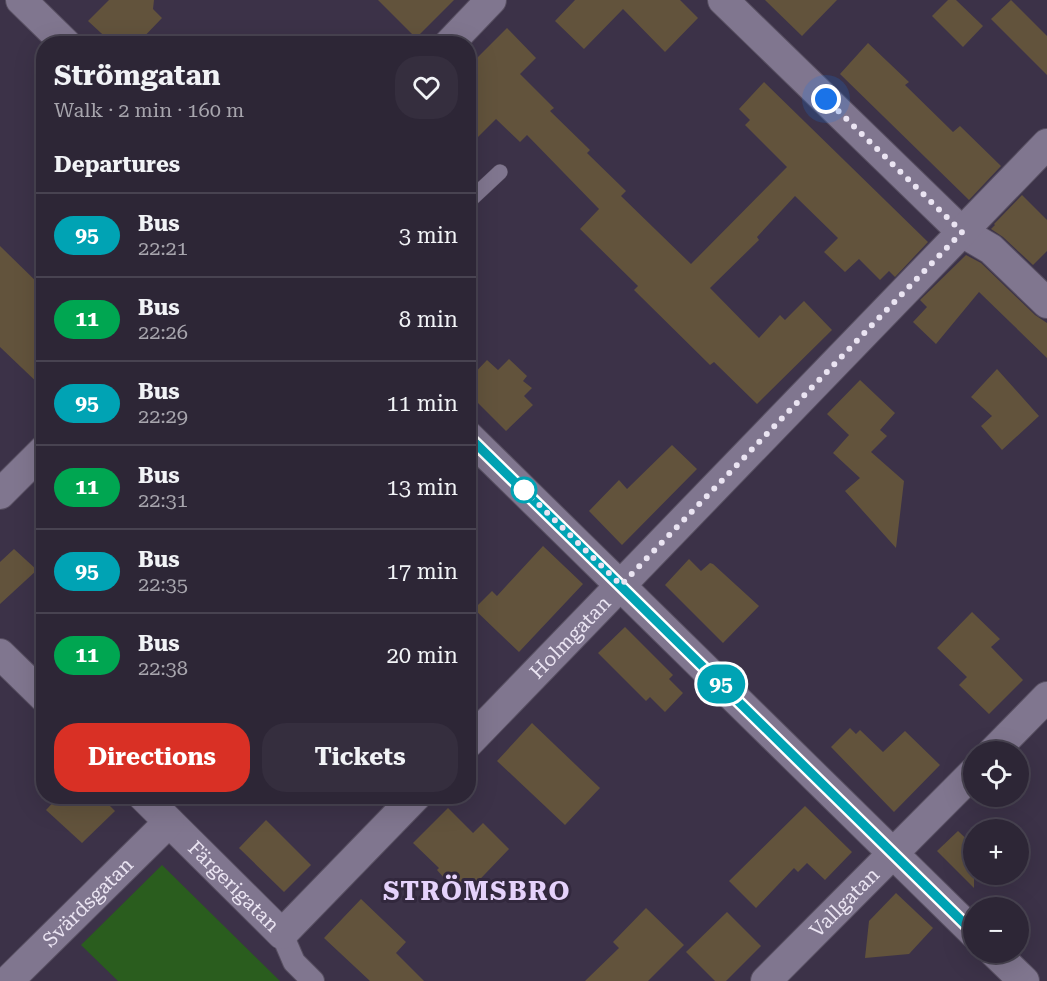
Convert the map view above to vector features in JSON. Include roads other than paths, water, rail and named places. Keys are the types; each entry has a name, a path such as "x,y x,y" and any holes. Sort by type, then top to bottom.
{"street":[{"path":"21,0 58,36"},
{"path":"456,36 491,0"},
{"path":"723,0 962,232 991,249 1047,303"},
{"name":"Holmgatan","path":"476,735 1047,144"},
{"path":"476,444 963,922"},
{"path":"0,494 36,458"},
{"path":"0,654 36,689"},
{"path":"1004,741 1047,697"},
{"name":"Vallgatan","path":"766,981 963,783"},
{"name":"Färgerigatan","path":"151,804 282,934 294,962 313,981"},
{"path":"282,934 408,804"},
{"name":"Svärdsgatan","path":"8,981 169,822"},
{"path":"1005,963 1024,981"}],"lane":[{"path":"476,194 500,172"}],"district":[{"name":"STRÖMSBRO","path":"477,891"}]}
